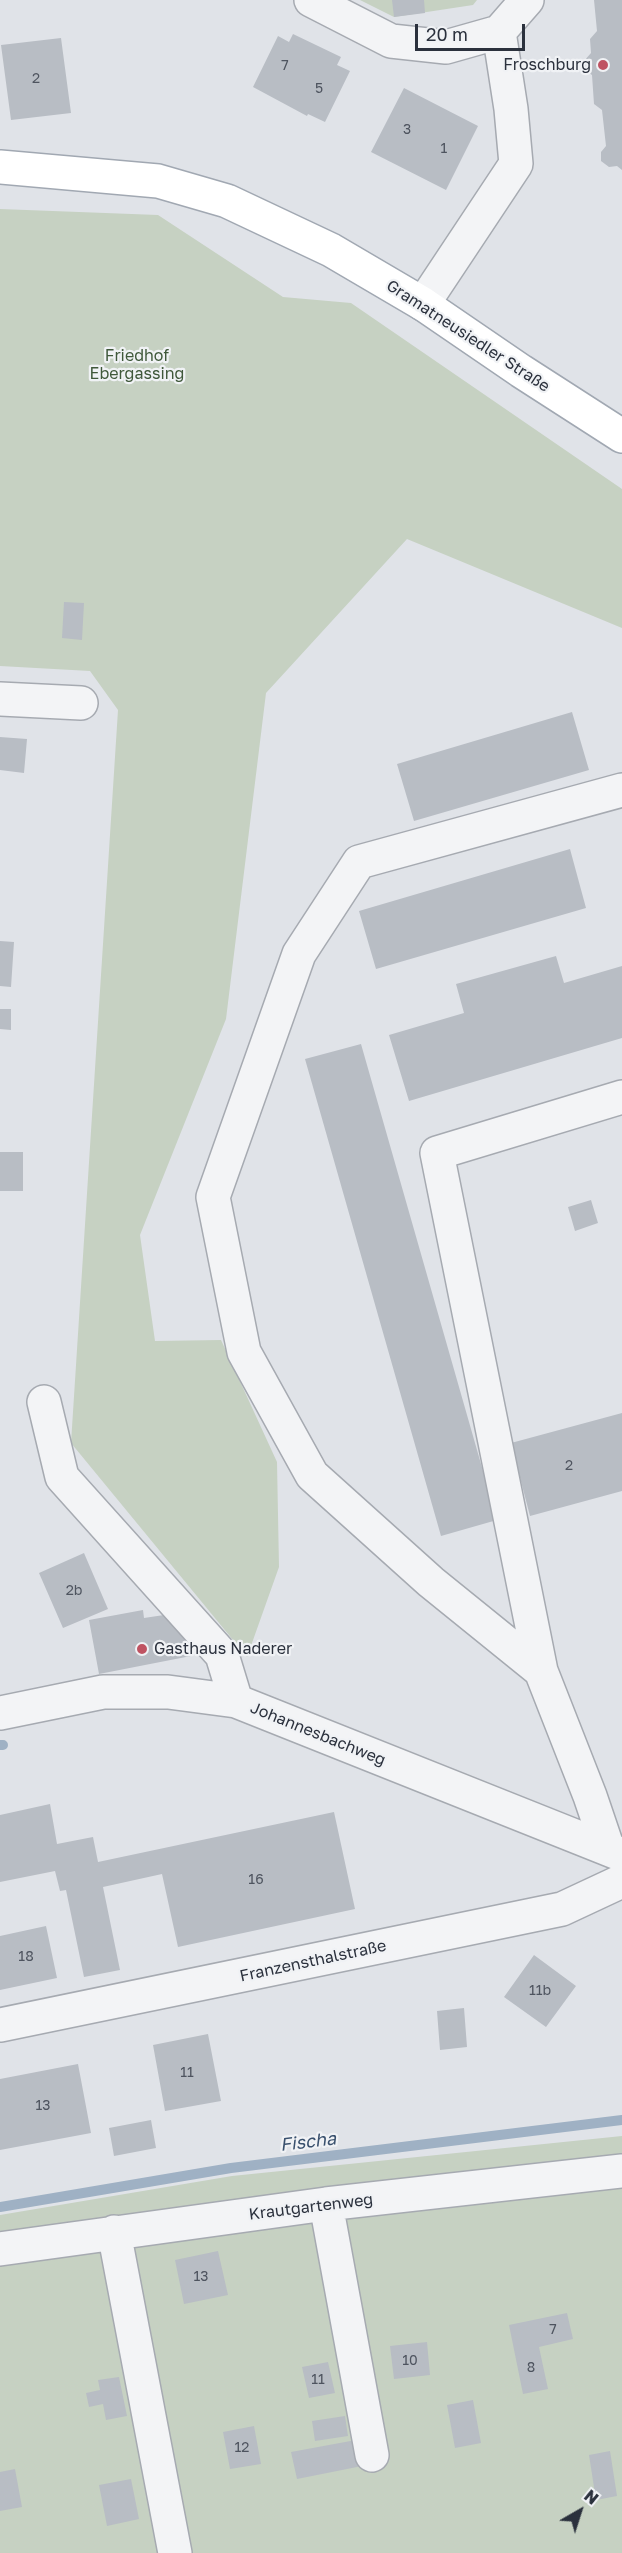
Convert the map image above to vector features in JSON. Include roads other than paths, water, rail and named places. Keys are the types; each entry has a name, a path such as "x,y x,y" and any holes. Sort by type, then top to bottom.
{"main road":[{"name":"Gramatneusiedler Straße","path":"0,167 158,181 227,201 331,250 423,304 622,436"}],"street":[{"path":"311,0 391,41 446,47 499,32 527,0"},
{"path":"423,304 516,164 511,109 499,32"},
{"path":"0,699 81,703"},
{"path":"541,1671 431,1582 312,1475 244,1352 213,1197 299,954 359,862 622,790"},
{"path":"615,1851 590,1796 541,1671 436,1153 622,1097"},
{"path":"44,1402 62,1477 222,1655 236,1701"},
{"name":"Johannesbachweg","path":"0,1713 103,1692 168,1692 236,1701 615,1851"},
{"name":"Franzensthalstraße","path":"0,2025 562,1909 622,1881"},
{"name":"Krautgartenweg","path":"0,2249 326,2204 622,2171"},
{"path":"326,2204 372,2455"},
{"path":"114,2232 175,2553"}],"waterway":[{"name":"Fischa","path":"0,2207 231,2168 622,2120"}],"place":[{"name":"Froschburg","path":"603,65"},
{"name":"Gasthaus Naderer","path":"142,1649"}],"park label":[{"name":"Friedhof Ebergassing","path":"137,365"}]}
